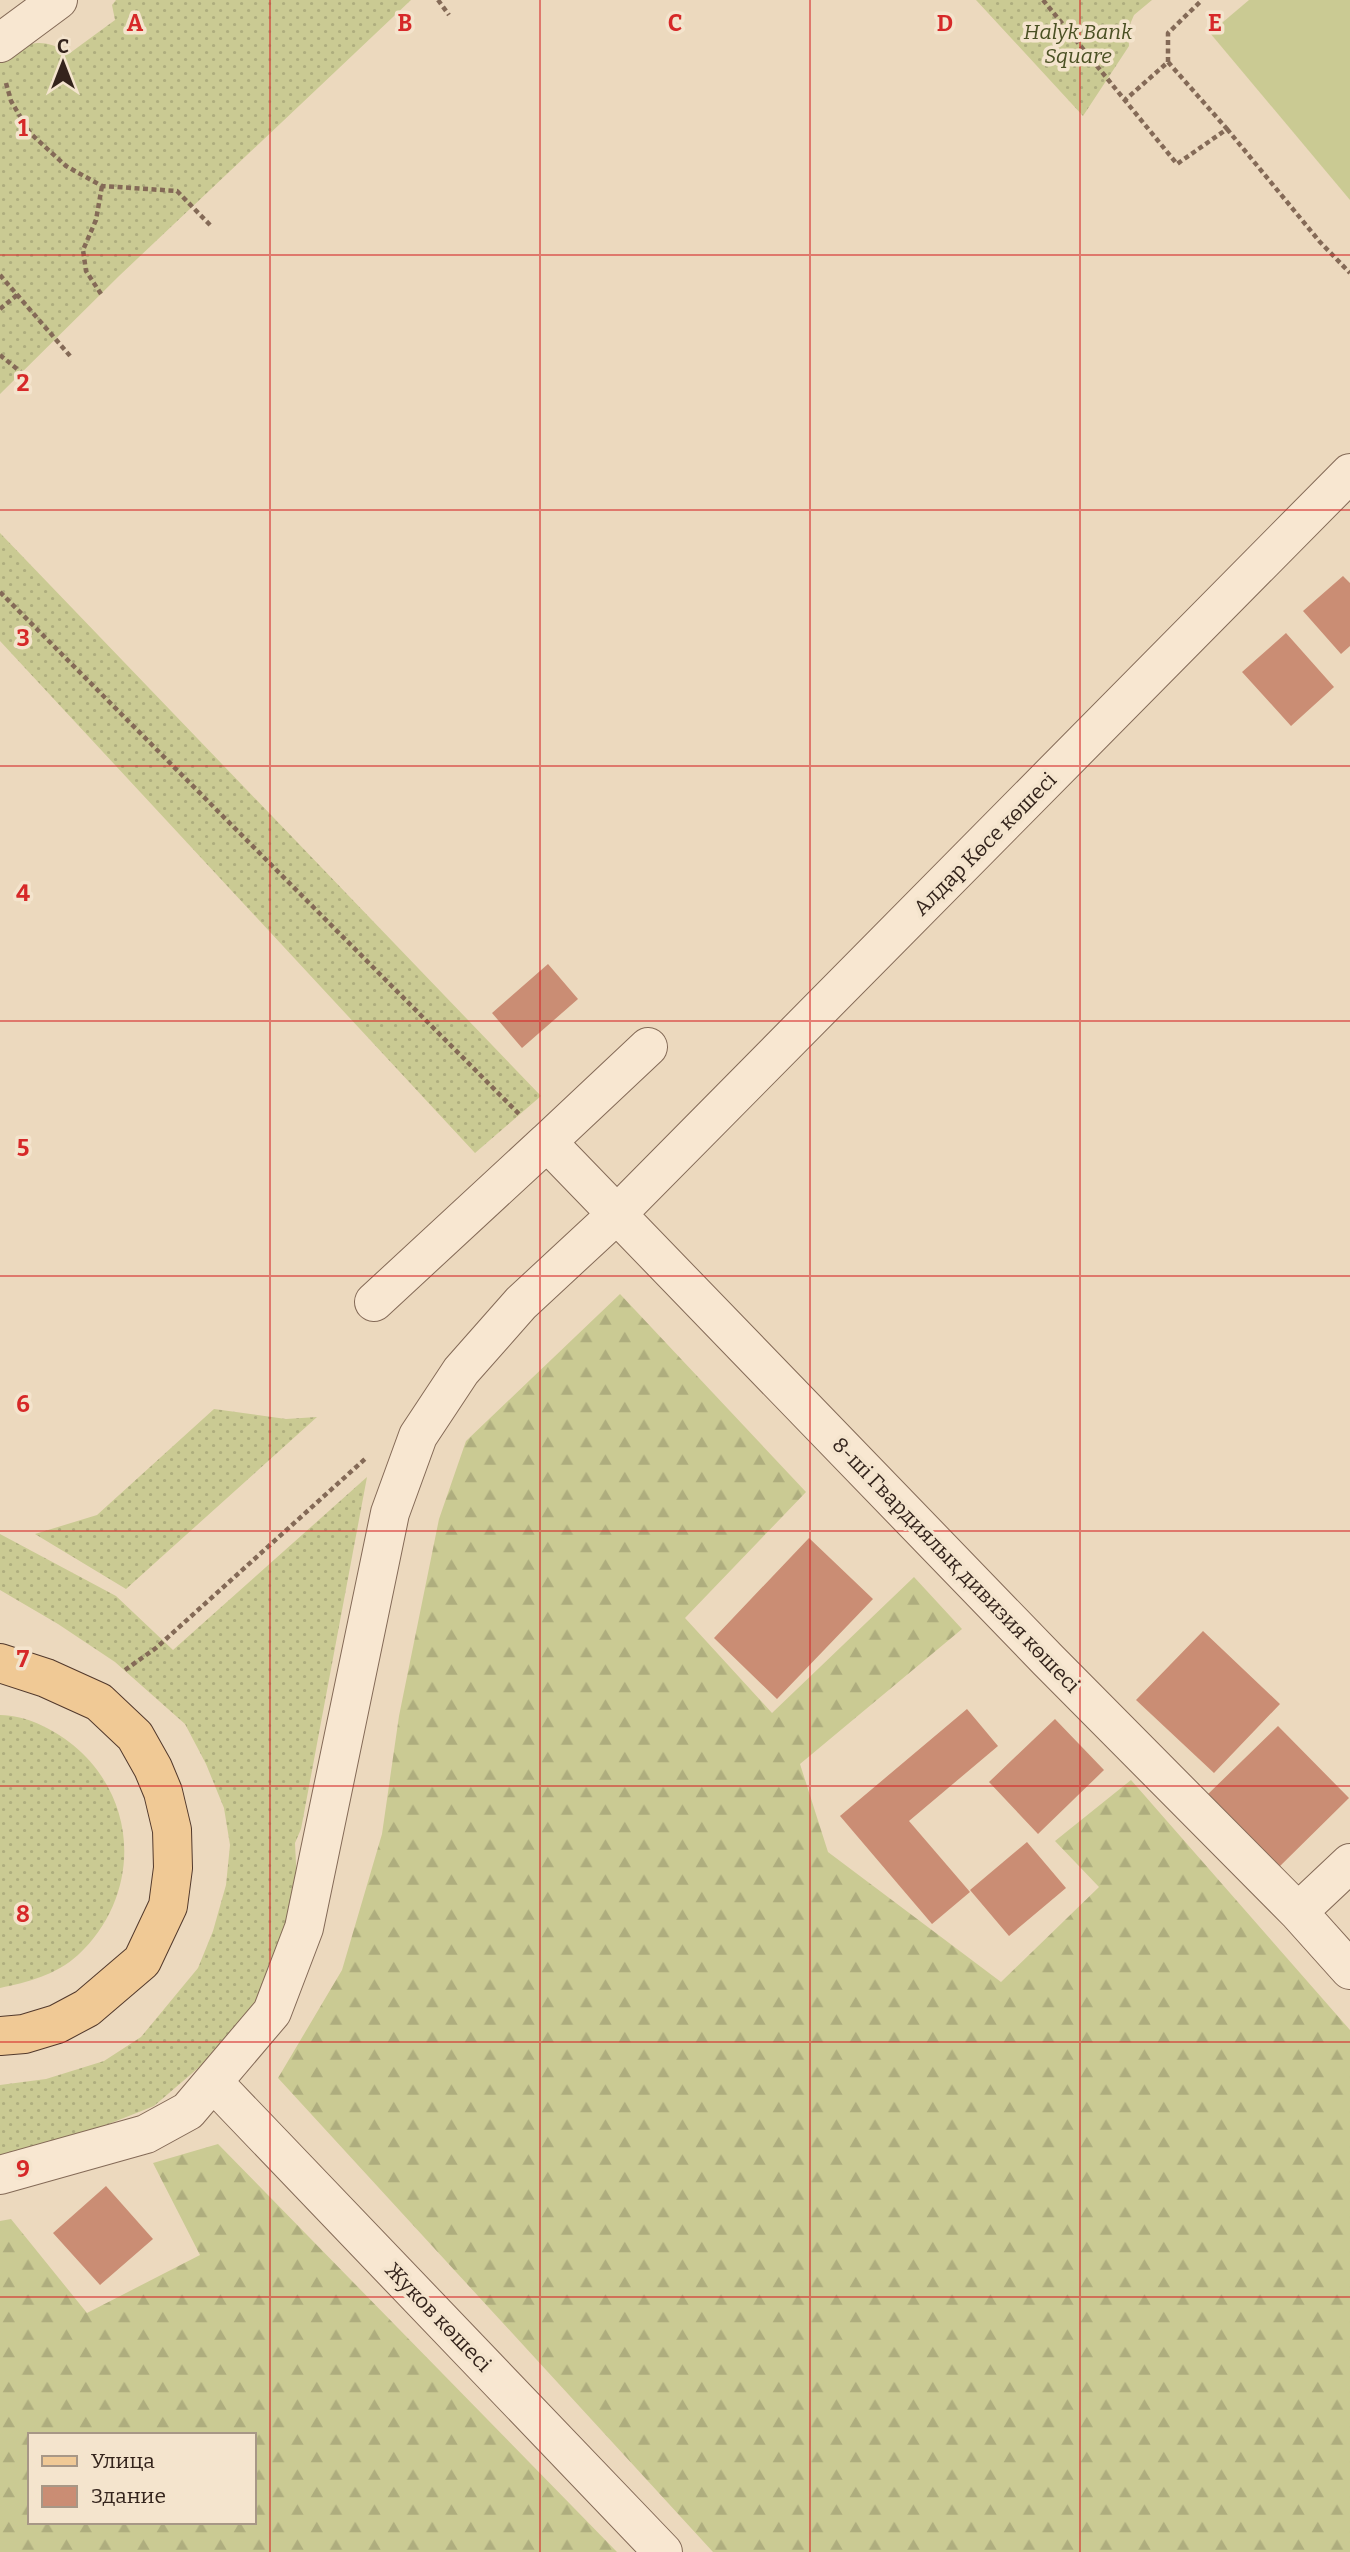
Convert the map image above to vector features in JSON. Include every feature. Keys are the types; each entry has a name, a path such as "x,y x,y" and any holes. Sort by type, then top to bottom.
{"main road":[{"path":"0,1663 46,1678 99,1702 135,1736 163,1792 172,1830 173,1868 168,1906 142,1961 87,2008 57,2024 24,2034 0,2036"}],"street":[{"path":"0,43 58,0"},
{"name":"Алдар Көсе көшесі","path":"0,2175 145,2134 188,2111 272,2012 304,1928 390,1513 418,1436 461,1371 521,1303 617,1214 1350,472"},
{"path":"374,1302 648,1047"},
{"name":"8-ші Гвардиялық дивизия көшесі","path":"547,1142 1038,1651 1298,1912 1350,1970"},
{"path":"1298,1912 1350,1863"},
{"name":"Жуков көшесі","path":"213,2082 663,2552"}],"path":[{"path":"438,0 449,15"},
{"path":"1043,0 1177,164 1227,130"},
{"path":"1202,0 1168,33 1168,62 1320,242 1350,273"},
{"path":"1125,100 1168,62"},
{"path":"5,80 11,101 30,133 66,166 102,186 177,191 212,227"},
{"path":"101,294 86,271 83,250 96,220 102,186"},
{"path":"0,275 71,357"},
{"path":"0,309 17,295"},
{"path":"0,355 22,373"},
{"path":"0,592 547,1142"},
{"path":"117,1675 156,1648 370,1454"}],"green space":[{"path":"116,0 411,0 119,276 0,394 0,58 20,48 42,43 70,53 115,20 112,5"},
{"name":"Halyk Bank Square","path":"976,0 1152,0 1134,15 1128,29 1129,46 1083,116"},
{"path":"1249,0 1350,0 1350,200 1210,33"},
{"path":"0,533 541,1096 475,1153 0,641"},
{"path":"620,1294 806,1492 685,1618 772,1713 914,1577 962,1629 800,1764 828,1852 1001,1982 1099,1887 1055,1841 1131,1780 1350,2030 1350,2552 713,2552 278,2078 342,1970 382,1834 399,1716 439,1519 466,1441"},
{"path":"214,1409 286,1419 317,1417 126,1589 35,1534 97,1515"},
{"path":"367,1477 301,1829 295,1843 297,1885 278,1947 247,2026 154,2106 0,2167 0,2085 46,2079 104,2061 141,2037 198,1968 213,1931 226,1885 230,1845 224,1808 206,1764 185,1724 115,1662 0,1590 0,1534 116,1596 173,1650"},
{"path":"0,1715 20,1717 48,1728 73,1745 95,1767 111,1793 121,1820 124,1848 122,1877 113,1905 99,1931 78,1955 51,1973 0,1988"},
{"path":"218,2144 617,2552 0,2552 0,2221 11,2219 87,2313 200,2255 153,2163"}],"building":[{"path":"1343,576 1350,583 1350,646 1341,654 1303,611"},
{"path":"1286,633 1334,687 1291,726 1242,672"},
{"path":"548,964 578,999 522,1048 492,1013"},
{"path":"809,1538 873,1599 777,1699 714,1638"},
{"path":"1203,1631 1280,1704 1214,1773 1136,1700"},
{"path":"967,1709 998,1746 909,1821 970,1892 932,1924 840,1816"},
{"path":"1055,1719 1104,1770 1038,1834 989,1782"},
{"path":"1278,1726 1349,1798 1276,1870 1205,1797"},
{"path":"1027,1842 1066,1888 1009,1936 970,1890"},
{"path":"106,2186 153,2239 100,2285 53,2233"}]}
